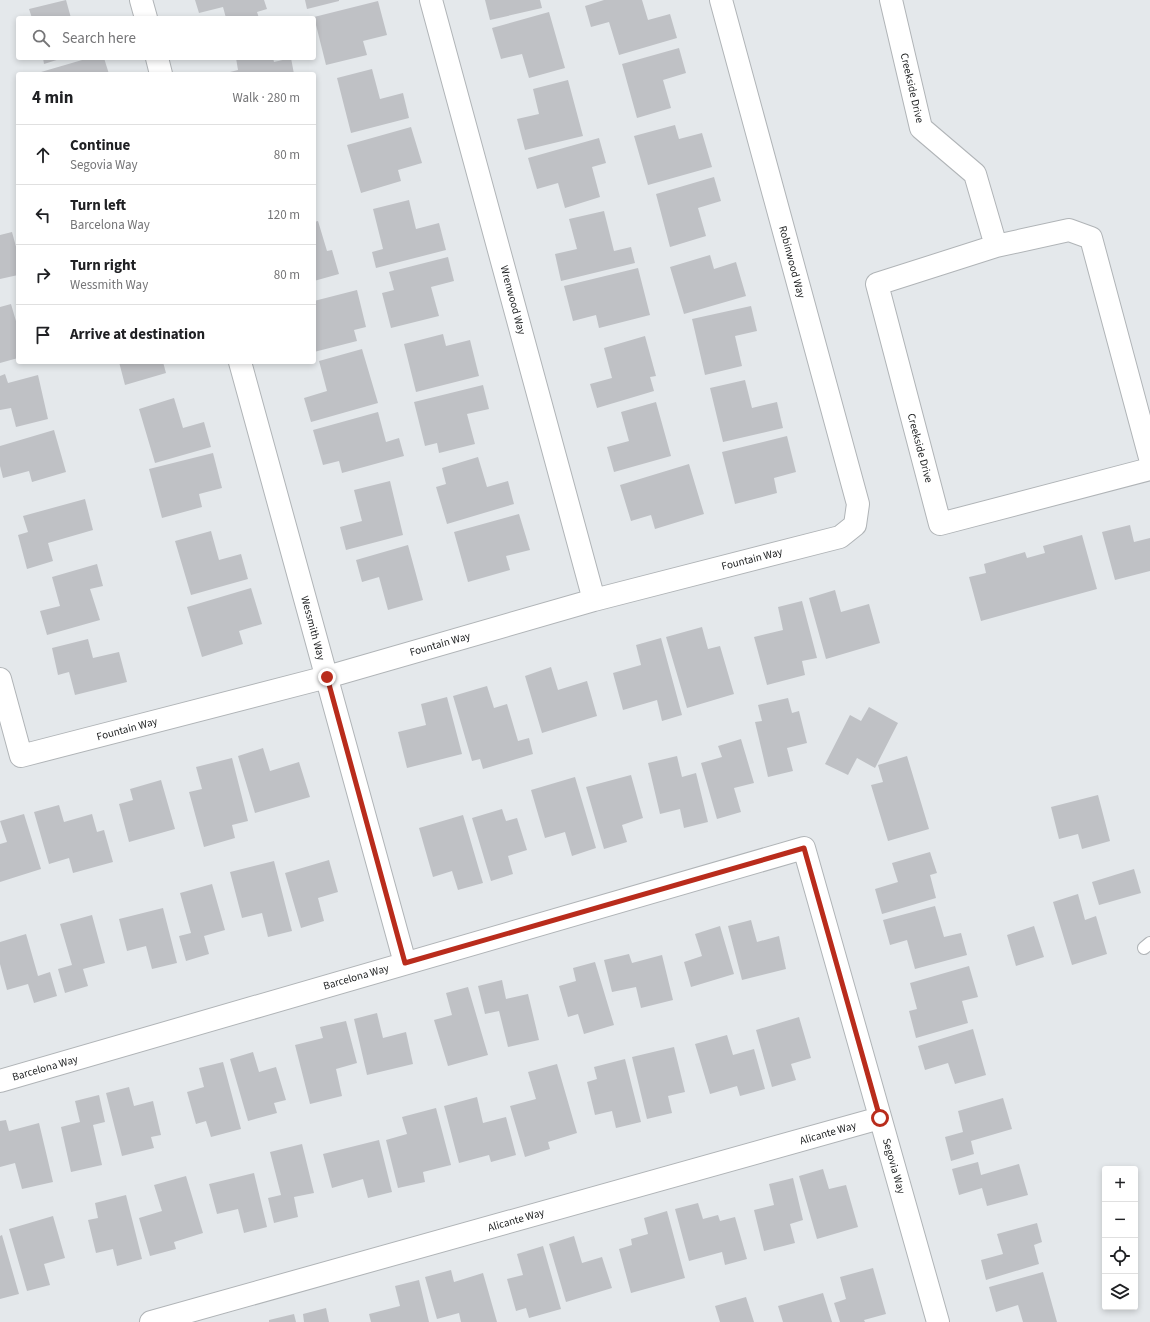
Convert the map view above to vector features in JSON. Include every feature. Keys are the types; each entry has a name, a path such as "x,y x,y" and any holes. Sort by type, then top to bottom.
{"street":[{"path":"141,0 145,16"},
{"name":"Wrenwood Way","path":"431,0 594,600"},
{"name":"Robinwood Way","path":"721,0 858,504 855,525"},
{"name":"Creekside Drive","path":"891,0 921,128 975,174 996,246"},
{"path":"158,60 160,72"},
{"name":"Creekside Drive","path":"1150,458 1091,238 1069,230 996,246 877,284 940,524 1150,469"},
{"name":"Wessmith Way","path":"241,364 405,963"},
{"name":"Fountain Way","path":"0,679 21,756 327,677 594,600 840,537 855,525"},
{"name":"Barcelona Way","path":"0,1081 804,848"},
{"name":"Segovia Way","path":"804,848 938,1322"},
{"name":"Alicante Way","path":"151,1322 880,1118"}],"building":[{"path":"66,0 70,16 31,16 29,9"},
{"path":"195,0 264,0 267,9 257,12 258,16 225,16 223,7 199,13"},
{"path":"305,0 339,0 339,1 307,9"},
{"path":"485,0 540,0 542,8 490,20"},
{"path":"604,0 642,0 648,20 670,14 677,38 619,55 609,22 591,27 585,6"},
{"path":"378,1 387,35 363,41 367,55 326,65 316,25 316,16"},
{"path":"549,12 565,68 529,78 522,54 501,59 492,28"},
{"path":"679,48 686,73 663,80 671,108 637,118 622,64"},
{"path":"43,60 57,60 44,64"},
{"path":"82,60 105,60 108,72 41,72"},
{"path":"236,60 274,60 274,62 291,60 294,72 230,72 238,70"},
{"path":"372,69 380,99 403,93 409,118 351,133 337,78"},
{"path":"568,80 583,136 525,150 517,119 539,114 533,89"},
{"path":"675,125 679,139 702,133 712,167 648,185 634,136"},
{"path":"411,127 422,163 398,170 401,181 361,193 347,145"},
{"path":"599,138 606,163 592,167 600,197 565,208 558,183 537,189 528,158"},
{"path":"714,177 721,201 698,208 706,236 670,247 656,194"},
{"path":"409,200 416,229 439,223 446,250 376,268 372,252 383,249 373,209"},
{"path":"604,211 614,251 631,247 635,263 561,281 555,254 577,249 569,219"},
{"path":"318,221 327,251 332,250 339,274 316,280 316,222"},
{"path":"12,232 16,247 16,275 0,279 0,235"},
{"path":"710,255 714,269 736,262 746,296 684,314 670,267"},
{"path":"448,257 454,281 431,287 439,316 391,328 382,293 394,290 389,272"},
{"path":"638,268 650,315 599,328 596,315 573,321 564,286"},
{"path":"357,290 366,327 354,330 357,341 316,351 316,300"},
{"path":"11,304 16,321 16,359 0,363 0,307"},
{"path":"751,306 757,331 735,336 742,366 705,375 692,319"},
{"path":"443,334 446,346 470,340 479,376 416,392 404,344"},
{"path":"645,336 656,376 650,377 654,391 597,408 590,384 612,378 604,348"},
{"path":"362,349 378,403 311,422 304,398 327,391 319,361"},
{"path":"120,364 164,364 166,373 125,385"},
{"path":"5,374 8,383 38,375 48,419 16,427 11,408 0,410 0,376"},
{"path":"745,380 752,408 777,402 783,428 723,442 710,388"},
{"path":"483,385 489,409 467,414 475,444 439,453 437,443 425,446 414,402"},
{"path":"174,398 183,428 204,422 211,447 155,463 139,409"},
{"path":"656,402 671,456 614,472 607,447 629,441 621,412"},
{"path":"378,412 386,442 399,438 404,456 342,473 339,461 323,465 313,430"},
{"path":"54,430 66,472 32,482 29,471 3,478 0,466 0,446"},
{"path":"787,436 796,472 774,478 777,493 735,504 722,452"},
{"path":"213,453 222,488 199,494 202,507 162,518 149,469"},
{"path":"478,457 487,487 508,481 514,504 447,524 436,487 446,484 442,468"},
{"path":"689,464 704,514 655,529 651,515 631,521 620,485"},
{"path":"390,481 403,535 346,550 340,527 362,521 354,490"},
{"path":"85,499 93,530 48,543 53,561 27,569 18,535 28,532 23,516"},
{"path":"519,514 530,550 506,556 510,570 468,582 454,532"},
{"path":"1130,525 1134,542 1150,538 1150,571 1115,580 1102,532"},
{"path":"211,531 219,560 241,554 248,579 191,595 175,541"},
{"path":"1082,535 1097,589 981,621 969,577 986,573 984,564 1025,552 1027,558 1045,553 1043,546"},
{"path":"408,545 423,600 388,610 379,577 362,582 356,560"},
{"path":"97,564 103,586 90,589 100,620 47,635 40,611 60,606 52,577"},
{"path":"251,588 262,624 239,631 243,644 202,657 187,607"},
{"path":"835,590 841,612 869,604 880,643 826,659 809,598"},
{"path":"802,601 817,658 802,661 805,675 767,685 754,637 783,630 778,607"},
{"path":"702,627 708,649 720,646 734,694 687,708 666,637"},
{"path":"661,638 682,715 662,721 657,700 623,710 613,673 641,665 636,645"},
{"path":"88,639 93,658 119,652 127,682 75,695 69,672 58,675 52,648"},
{"path":"551,667 558,690 587,681 597,716 542,733 525,676"},
{"path":"487,686 494,708 507,704 518,741 529,738 533,754 483,769 480,759 472,761 453,696"},
{"path":"447,697 462,754 407,768 398,732 426,725 421,704"},
{"path":"788,698 792,713 799,711 807,743 787,748 793,771 768,777 755,722 762,721 758,705"},
{"path":"869,707 898,723 875,768 857,758 848,775 825,764 850,715 861,721"},
{"path":"741,739 754,783 734,788 741,812 717,819 701,763 722,757 718,746"},
{"path":"263,748 270,771 299,762 310,797 255,813 238,756"},
{"path":"677,756 682,777 696,773 708,822 684,828 680,809 660,814 648,763"},
{"path":"907,756 929,829 888,841 871,785 883,782 878,765"},
{"path":"232,758 248,821 232,825 235,838 204,847 189,792 202,789 196,767"},
{"path":"631,775 643,818 622,825 627,842 604,849 586,787"},
{"path":"575,777 596,848 572,856 565,832 545,838 531,790"},
{"path":"161,780 175,829 129,842 119,804 133,800 130,789"},
{"path":"1098,795 1110,841 1082,849 1078,834 1059,839 1051,807"},
{"path":"59,805 64,822 92,814 97,832 104,830 113,862 73,873 69,858 49,864 34,812"},
{"path":"502,809 506,821 517,818 527,850 508,856 513,874 491,881 472,818"},
{"path":"24,814 41,869 0,882 0,844 7,842 0,821"},
{"path":"463,815 483,883 458,890 452,871 433,877 419,828"},
{"path":"930,852 937,873 930,875 936,898 882,914 875,889 898,882 892,863"},
{"path":"329,860 338,892 318,898 324,921 301,928 285,873"},
{"path":"274,861 292,931 268,937 262,913 242,918 230,872"},
{"path":"1134,869 1141,893 1099,905 1092,882"},
{"path":"212,884 225,930 204,936 209,954 186,961 179,936 191,933 180,893"},
{"path":"1078,894 1085,920 1096,916 1107,954 1072,965 1053,902"},
{"path":"935,906 944,937 961,933 967,955 915,969 907,940 890,945 883,920"},
{"path":"163,908 177,963 152,969 146,946 127,951 119,919"},
{"path":"92,915 105,963 83,969 88,986 65,993 58,969 72,965 60,924"},
{"path":"751,920 757,942 779,936 786,969 742,980 728,926"},
{"path":"720,926 734,974 691,987 684,962 702,956 695,934"},
{"path":"1034,926 1044,957 1016,966 1007,935"},
{"path":"26,934 38,976 50,972 57,996 34,1003 28,984 7,990 0,964 0,942"},
{"path":"629,954 632,963 662,955 673,1000 641,1008 636,987 612,992 604,960"},
{"path":"595,962 614,1025 584,1034 578,1014 568,1017 559,986 576,981 573,968"},
{"path":"969,966 978,997 962,1001 968,1023 916,1038 909,1011 917,1009 910,983"},
{"path":"502,980 506,999 528,994 539,1040 508,1047 499,1011 485,1014 478,986"},
{"path":"468,987 488,1055 448,1066 434,1020 452,1015 446,993"},
{"path":"377,1013 383,1038 406,1032 413,1064 367,1075 354,1019"},
{"path":"799,1017 811,1058 791,1064 796,1080 772,1087 756,1030"},
{"path":"346,1021 357,1063 336,1069 342,1096 310,1104 295,1045 323,1038 320,1027"},
{"path":"973,1029 986,1075 955,1084 948,1063 925,1070 918,1046"},
{"path":"727,1035 733,1055 754,1049 765,1089 740,1096 737,1086 710,1094 695,1044"},
{"path":"674,1047 685,1092 668,1096 672,1113 647,1119 632,1057"},
{"path":"253,1052 259,1072 276,1067 286,1100 274,1103 277,1113 248,1121 230,1059"},
{"path":"625,1059 641,1122 616,1128 612,1111 595,1115 587,1082 597,1079 594,1067"},
{"path":"223,1062 241,1129 211,1137 206,1121 196,1124 187,1092 204,1087 199,1068"},
{"path":"557,1064 577,1133 548,1142 550,1149 525,1157 510,1106 536,1099 528,1072"},
{"path":"129,1087 134,1106 153,1101 161,1135 151,1137 154,1148 122,1156 106,1093"},
{"path":"99,1095 105,1122 93,1125 102,1165 71,1172 61,1127 80,1122 75,1101"},
{"path":"477,1097 483,1123 506,1117 516,1155 491,1162 489,1155 459,1163 444,1106"},
{"path":"1003,1098 1012,1129 971,1141 974,1154 951,1161 945,1137 963,1132 958,1111"},
{"path":"436,1108 451,1165 423,1172 425,1182 398,1188 386,1140 407,1134 402,1117"},
{"path":"6,1120 9,1131 39,1123 53,1182 22,1189 15,1163 0,1167 0,1121"},
{"path":"379,1140 392,1192 368,1198 363,1179 332,1188 323,1154"},
{"path":"302,1144 314,1193 294,1197 298,1217 274,1223 268,1198 281,1195 270,1152"},
{"path":"978,1162 981,1175 1019,1164 1028,1195 987,1206 982,1188 959,1195 952,1169"},
{"path":"823,1169 829,1189 846,1185 858,1227 817,1239 799,1176"},
{"path":"254,1173 267,1227 244,1233 238,1209 217,1214 209,1184"},
{"path":"186,1176 203,1233 174,1242 176,1249 150,1256 139,1218 162,1211 154,1185"},
{"path":"793,1178 803,1220 790,1224 795,1243 764,1251 754,1210 774,1205 769,1184"},
{"path":"126,1195 142,1259 117,1266 113,1249 96,1253 88,1220 98,1218 95,1203"},
{"path":"698,1203 703,1219 718,1215 720,1221 735,1217 747,1259 725,1265 722,1252 689,1261 675,1209"},
{"path":"667,1211 685,1278 631,1293 619,1249 632,1245 631,1239 648,1234 644,1218"},
{"path":"53,1216 65,1258 44,1264 50,1285 27,1291 9,1229"},
{"path":"1037,1223 1042,1242 1034,1245 1039,1264 986,1280 981,1260 1003,1254 997,1234"},
{"path":"2,1235 19,1294 0,1299 0,1236"},
{"path":"574,1236 582,1263 602,1257 612,1288 566,1302 549,1244"},
{"path":"543,1246 561,1309 529,1318 526,1308 516,1311 507,1279 523,1275 517,1254"},
{"path":"873,1268 886,1314 864,1320 865,1322 840,1322 834,1303 846,1299 840,1277"},
{"path":"451,1270 454,1282 483,1273 497,1322 461,1322 459,1313 437,1319 425,1277"},
{"path":"1043,1272 1057,1322 1023,1322 1018,1305 996,1312 989,1287"},
{"path":"419,1280 429,1322 371,1322 369,1314 400,1306 395,1286"},
{"path":"823,1293 832,1322 783,1322 778,1306"},
{"path":"746,1297 754,1322 720,1322 715,1306"},
{"path":"326,1308 329,1322 304,1322 303,1314"},
{"path":"294,1314 296,1322 269,1322 269,1320"}],"route":[{"path":"327,677 405,963 804,848 880,1118"}]}
